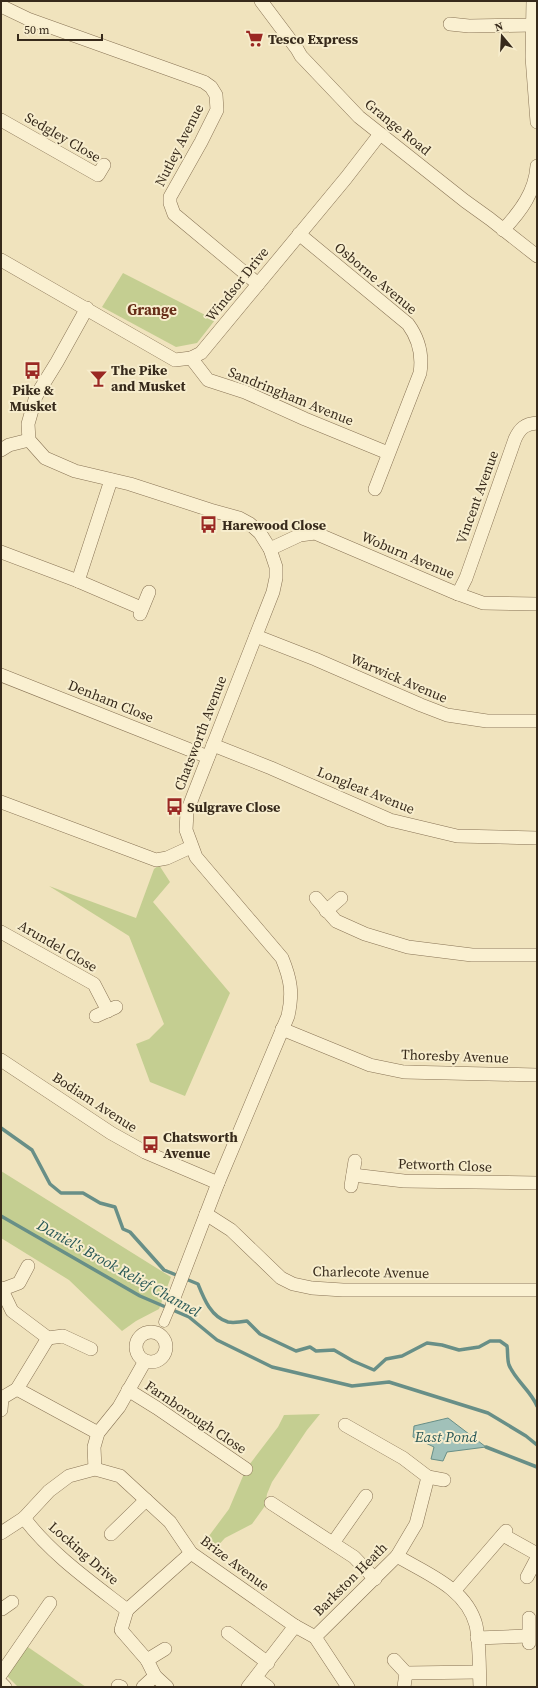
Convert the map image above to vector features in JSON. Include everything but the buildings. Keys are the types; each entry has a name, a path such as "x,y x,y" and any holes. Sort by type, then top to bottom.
{"street":[{"path":"533,1 532,57 537,122"},
{"name":"Grange Road","path":"263,2 298,49 301,56 342,101 380,134 465,202 537,256"},
{"name":"Nutley Avenue","path":"1,6 28,19 204,82 211,87 216,95 217,110 170,197 170,203 174,214 258,284"},
{"path":"450,24 470,26 533,25"},
{"name":"Sedgley Close","path":"1,120 98,175 104,165"},
{"name":"Windsor Drive","path":"191,358 201,353 346,178 380,134"},
{"path":"503,230 528,200 536,180 537,166"},
{"name":"Osborne Avenue","path":"299,234 408,324 416,334 422,361 420,373 375,490"},
{"path":"1,260 175,360 191,358"},
{"path":"1,450 9,445 29,440 28,424 36,396 57,362 86,308"},
{"name":"Sandringham Avenue","path":"191,358 208,380 245,392 305,419 388,453"},
{"name":"Vincent Avenue","path":"458,594 466,578 515,439 520,429 525,425 537,423"},
{"name":"Chatsworth Avenue","path":"29,440 45,458 75,471 130,484 239,518 260,532 270,549 276,567 276,578 273,592 187,812 186,830 191,847 196,857 282,958 289,975 292,996 288,1016 218,1183 165,1318"},
{"path":"78,581 111,480"},
{"name":"Woburn Avenue","path":"270,549 300,535 315,533 458,594 483,603 537,604"},
{"path":"1,552 78,581 141,611 149,592"},
{"name":"Warwick Avenue","path":"256,636 315,659 447,715 487,721 537,721"},
{"name":"Denham Close","path":"1,675 208,757"},
{"name":"Longleat Avenue","path":"213,744 272,768 390,820 457,836 537,838"},
{"path":"1,802 156,860 167,858 191,847"},
{"path":"316,898 336,921 365,934 408,947 472,955 537,955"},
{"path":"326,911 341,898"},
{"name":"Arundel Close","path":"1,932 94,984 106,1012"},
{"name":"Thoresby Avenue","path":"282,1029 370,1065 404,1072 537,1075"},
{"name":"Bodiam Avenue","path":"1,1060 111,1132 145,1152 218,1183"},
{"name":"Petworth Close","path":"355,1161 352,1181 537,1183"},
{"name":"Charlecote Avenue","path":"206,1214 231,1230 280,1278 293,1284 312,1288 343,1290 537,1290"},
{"path":"28,1266 19,1283 2,1289 12,1311 48,1338 63,1336 91,1349"},
{"name":"Farnborough Close","path":"165,1318 163,1336 167,1345 165,1354 154,1362 145,1361 140,1358 136,1350 137,1340 140,1336 149,1331 165,1318"},
{"path":"1,1410 2,1398 17,1389 48,1338"},
{"name":"Farnborough Close","path":"94,1469 94,1447 98,1433 120,1407 145,1361"},
{"path":"17,1389 98,1433"},
{"name":"Farnborough Close","path":"128,1390 246,1469"},
{"path":"345,1425 403,1458 428,1477 444,1480"},
{"path":"1,1533 24,1518 49,1491 69,1476 94,1469"},
{"name":"Brize Avenue","path":"94,1469 120,1476 170,1522 191,1553 295,1626 315,1637 348,1687"},
{"name":"Barkston Heath","path":"315,1637 397,1556 416,1524 428,1477"},
{"path":"333,1543 366,1496"},
{"path":"111,1534 146,1500"},
{"path":"271,1503 354,1557 375,1579"},
{"name":"Locking Drive","path":"24,1518 33,1530 82,1575 127,1610"},
{"path":"455,1590 505,1533 537,1554"},
{"path":"167,1687 155,1676 147,1660 121,1630 127,1610 191,1553"},
{"path":"397,1556 455,1590 471,1612 476,1626 480,1687"},
{"path":"527,1577 537,1558"},
{"path":"1,1674 50,1602"},
{"path":"477,1638 529,1640 529,1618"},
{"path":"268,1687 252,1682 295,1626"},
{"path":"228,1633 268,1663"},
{"path":"147,1660 165,1649"},
{"path":"394,1660 406,1674 404,1687"},
{"path":"406,1674 479,1672"},
{"path":"143,1687 155,1676"},
{"path":"1,1683 5,1687"}],"green space":[{"path":"123,273 215,320 197,343 176,347 102,307"},
{"path":"159,865 170,882 153,902 230,993 185,1096 150,1082 136,1044 149,1039 164,1024 129,936 49,886 136,918 154,869"},
{"path":"1,1171 171,1277 159,1309 136,1321 122,1331 69,1280 1,1238"},
{"path":"320,1414 307,1430 272,1482 267,1494 265,1506 252,1524 225,1538 212,1552 203,1544 229,1509 246,1469 278,1427 284,1415"},
{"path":"22,1643 86,1687 18,1687 3,1672"}],"water":[{"name":"East Pond","path":"448,1418 486,1447 447,1452 443,1461 431,1459 434,1447 413,1437 414,1426"}],"waterway":[{"path":"1,1128 32,1150 50,1184 61,1193 83,1193 100,1203 115,1207 123,1229 130,1232 164,1270 198,1284 209,1307 222,1320 228,1322 247,1321 260,1334 296,1351 310,1347 316,1351 334,1350 353,1361 374,1370 386,1359 402,1356 427,1343 442,1345 459,1350 479,1347 490,1341 500,1341 507,1346 508,1363 515,1376 531,1395 537,1406"},
{"name":"Daniel's Brook Relief Channel","path":"1,1216 140,1296 189,1317 217,1340 272,1367 352,1386 389,1382 488,1413 526,1436 537,1445"},
{"path":"486,1447 537,1467"}],"place":[{"name":"Tesco Express","path":"255,39"},
{"name":"Pike & Musket","path":"33,370"},
{"name":"The Pike and Musket","path":"98,378"},
{"name":"Harewood Close","path":"209,525"},
{"name":"Sulgrave Close","path":"174,807"},
{"name":"Chatsworth Avenue","path":"150,1145"}],"district":[{"name":"Grange","path":"152,309"}]}
